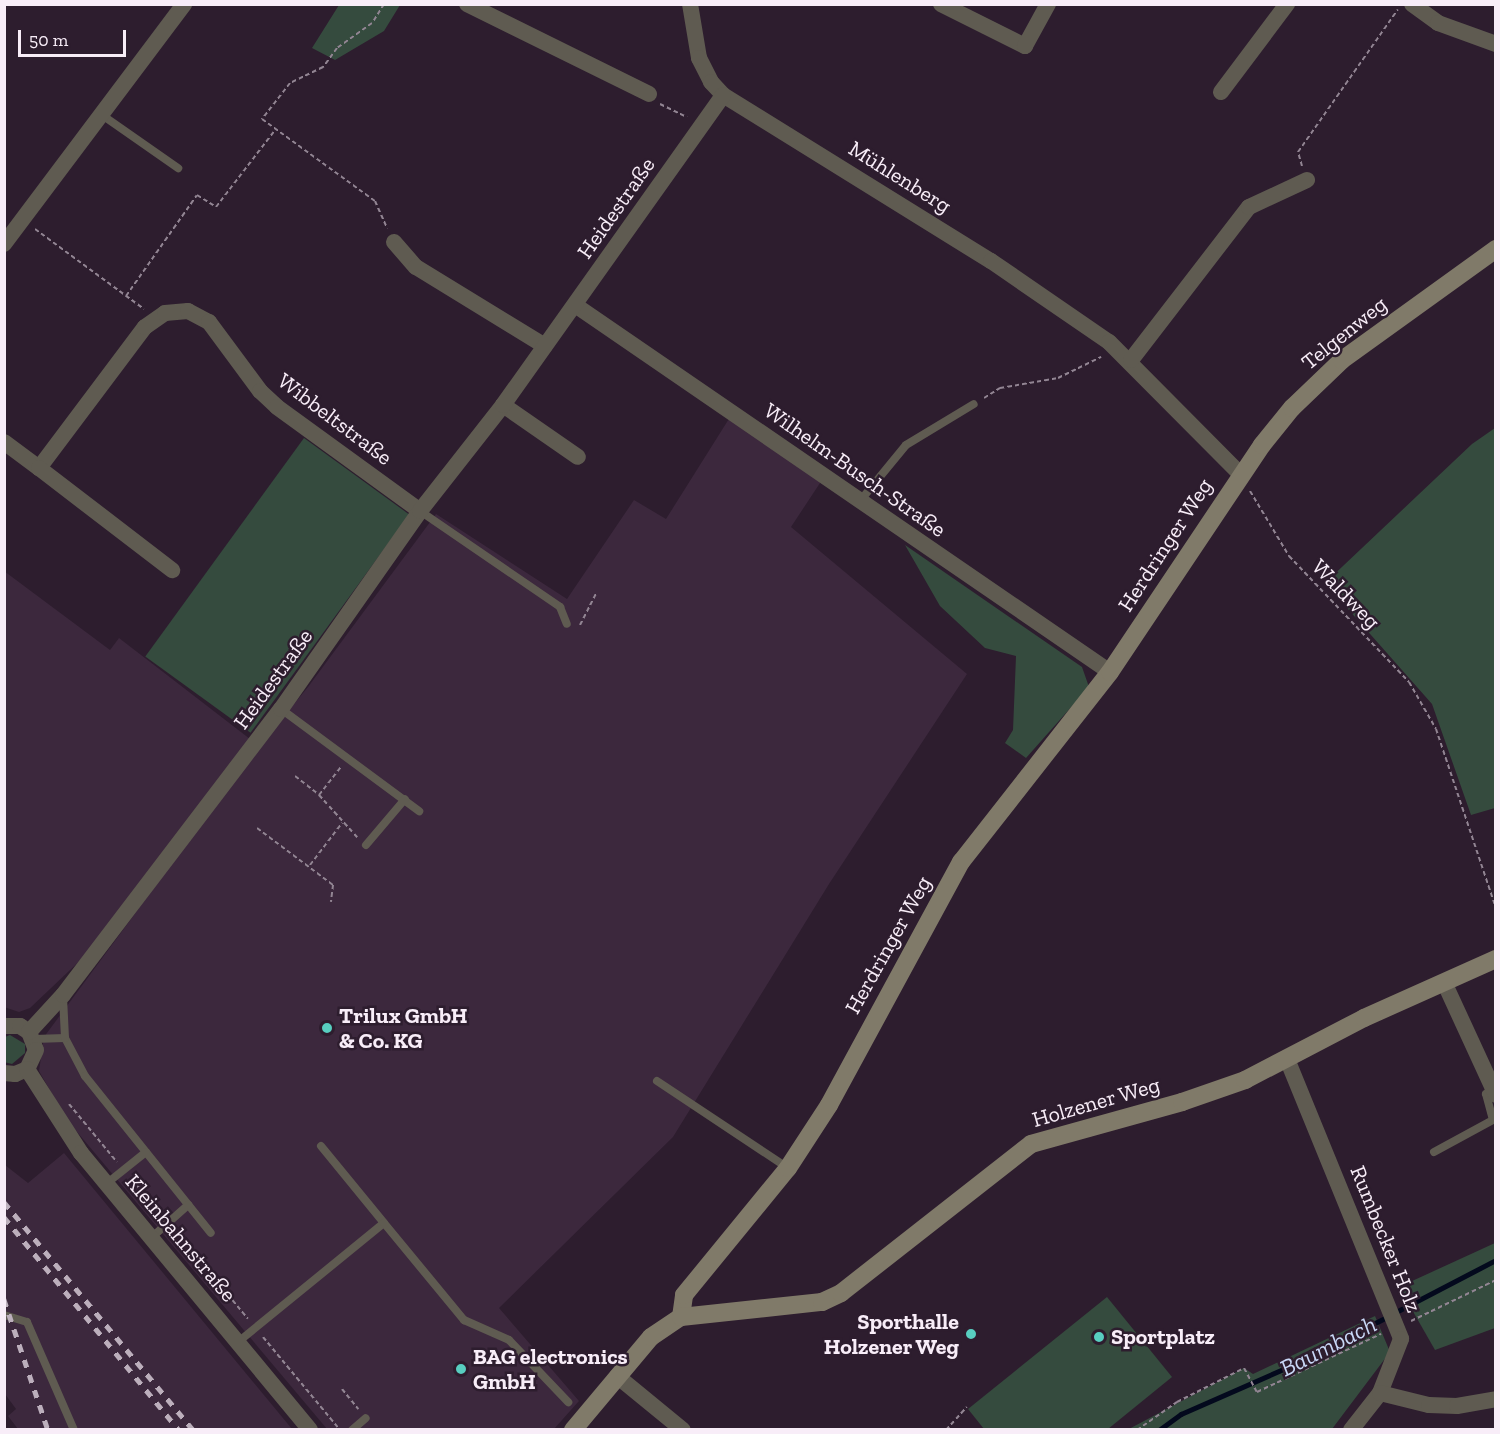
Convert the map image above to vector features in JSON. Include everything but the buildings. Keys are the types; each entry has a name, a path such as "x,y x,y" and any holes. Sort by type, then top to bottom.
{"main road":[{"name":"Telgenweg","path":"1240,474 1292,408 1342,360 1496,249"},
{"name":"Herdringer Weg","path":"681,1317 684,1295 788,1168 829,1105 961,862 1110,672 1240,474"},
{"name":"Holzener Weg","path":"681,1317 822,1302 841,1293 1031,1144 1212,1092 1287,1059 1496,959"},
{"path":"573,1430 651,1337 681,1317"}],"street":[{"path":"4,244 20,219 39,201 184,4"},
{"path":"467,4 649,94"},
{"name":"Mühlenberg","path":"690,4 699,58 711,82 723,96 981,254 1114,346 1131,360 1240,474"},
{"path":"941,4 1025,46 1048,4"},
{"path":"1221,92 1287,4"},
{"path":"1412,4 1438,22 1496,44"},
{"name":"Heidestraße","path":"32,1036 281,709 420,511 503,405 723,96"},
{"path":"1131,360 1249,207 1306,180"},
{"path":"4,211 20,219"},
{"path":"394,242 416,267 545,346"},
{"name":"Wilhelm-Busch-Straße","path":"575,305 1110,672"},
{"name":"Wibbeltstraße","path":"156,318 175,310 188,311 209,322 260,391 277,407 420,511"},
{"path":"39,468 135,340 156,318"},
{"path":"503,405 578,457"},
{"path":"4,442 172,570"},
{"path":"1444,982 1494,1092"},
{"path":"4,1026 20,1026 32,1036 34,1060 27,1069 4,1073"},
{"name":"Rumbecker Holz","path":"1287,1059 1401,1339 1397,1355 1380,1393 1350,1430"},
{"name":"Kleinbahnstraße","path":"27,1069 106,1184 310,1430"},
{"path":"617,1376 683,1430"},
{"path":"1380,1393 1429,1405 1457,1406 1496,1400"}],"lane":[{"path":"102,115 178,168"},
{"path":"860,501 906,445 974,404"},
{"path":"420,511 560,607 567,624"},
{"path":"281,709 419,811"},
{"path":"366,845 405,799"},
{"path":"63,995 65,1038 85,1076 211,1233"},
{"path":"32,1036 65,1038"},
{"path":"657,1081 788,1168"},
{"path":"1434,1152 1493,1120 1486,1094 1494,1092"},
{"path":"321,1146 464,1320 509,1340 568,1402"},
{"path":"106,1184 146,1152"},
{"path":"151,1238 188,1205"},
{"path":"238,1342 384,1223"},
{"path":"4,1315 27,1322 74,1430"},
{"path":"351,1430 366,1418"}],"path":[{"path":"384,4 372,23 338,48 323,67 290,83 262,119 375,201 394,242"},
{"path":"1306,180 1298,152 1401,4"},
{"path":"649,94 701,124"},
{"path":"126,296 197,195 216,207 275,129"},
{"path":"20,219 156,318"},
{"path":"974,404 1000,388 1058,378 1106,354 1114,346"},
{"name":"Waldweg","path":"1240,474 1289,556 1409,682 1436,729 1496,908"},
{"path":"580,625 597,592"},
{"path":"319,795 349,758"},
{"path":"295,776 319,795 342,823 366,845"},
{"path":"310,865 342,823"},
{"path":"257,828 310,865 333,885 331,902"},
{"path":"66,1100 340,1430"},
{"path":"1137,1430 1177,1402 1244,1368 1257,1392 1496,1280"},
{"path":"342,1389 366,1418"},
{"path":"946,1430 967,1407"}],"shaded area":[{"path":"732,414 822,480 791,527 967,674 829,884 673,1137 499,1308 579,1401 554,1429 327,1429 67,1120 39,1071 44,1037 252,755 308,687 436,514 567,599 634,500 666,519"},
{"path":"4,571 110,650 119,638 250,739 89,952 30,1008 19,1012 4,1007"},
{"path":"64,1153 292,1429 18,1429 8,1416 16,1409 5,1394 5,1165 28,1183"}],"green space":[{"path":"339,5 400,5 384,31 335,60 312,48"},
{"path":"1495,428 1495,808 1471,815 1432,704 1325,583 1472,444"},
{"path":"304,438 409,514 250,733 145,656"},
{"path":"905,545 1082,667 1089,687 1026,758 1005,743 1013,730 1016,656 985,648 940,606"},
{"path":"10,1035 25,1044 25,1053 12,1064 4,1062 5,1037"},
{"path":"1495,1243 1495,1328 1435,1350 1399,1287"},
{"name":"Sportplatz","path":"1107,1297 1172,1377 1108,1429 984,1429 968,1409"},
{"path":"1375,1316 1390,1352 1332,1429 1127,1430 1244,1368 1253,1374"}],"waterway":[{"name":"Baumbach","path":"1394,1313 1496,1260"},
{"name":"Baumbach","path":"1159,1430 1181,1414 1288,1367 1387,1317"}],"railway":[{"path":"4,1202 193,1430"},
{"path":"4,1217 179,1430"},
{"path":"4,1299 48,1430"}],"place":[{"name":"Trilux GmbH & Co. KG","path":"327,1028"},
{"name":"Sporthalle Holzener Weg","path":"971,1334"},
{"name":"Sportplatz","path":"1099,1337"},
{"name":"BAG electronics GmbH","path":"461,1369"}]}
